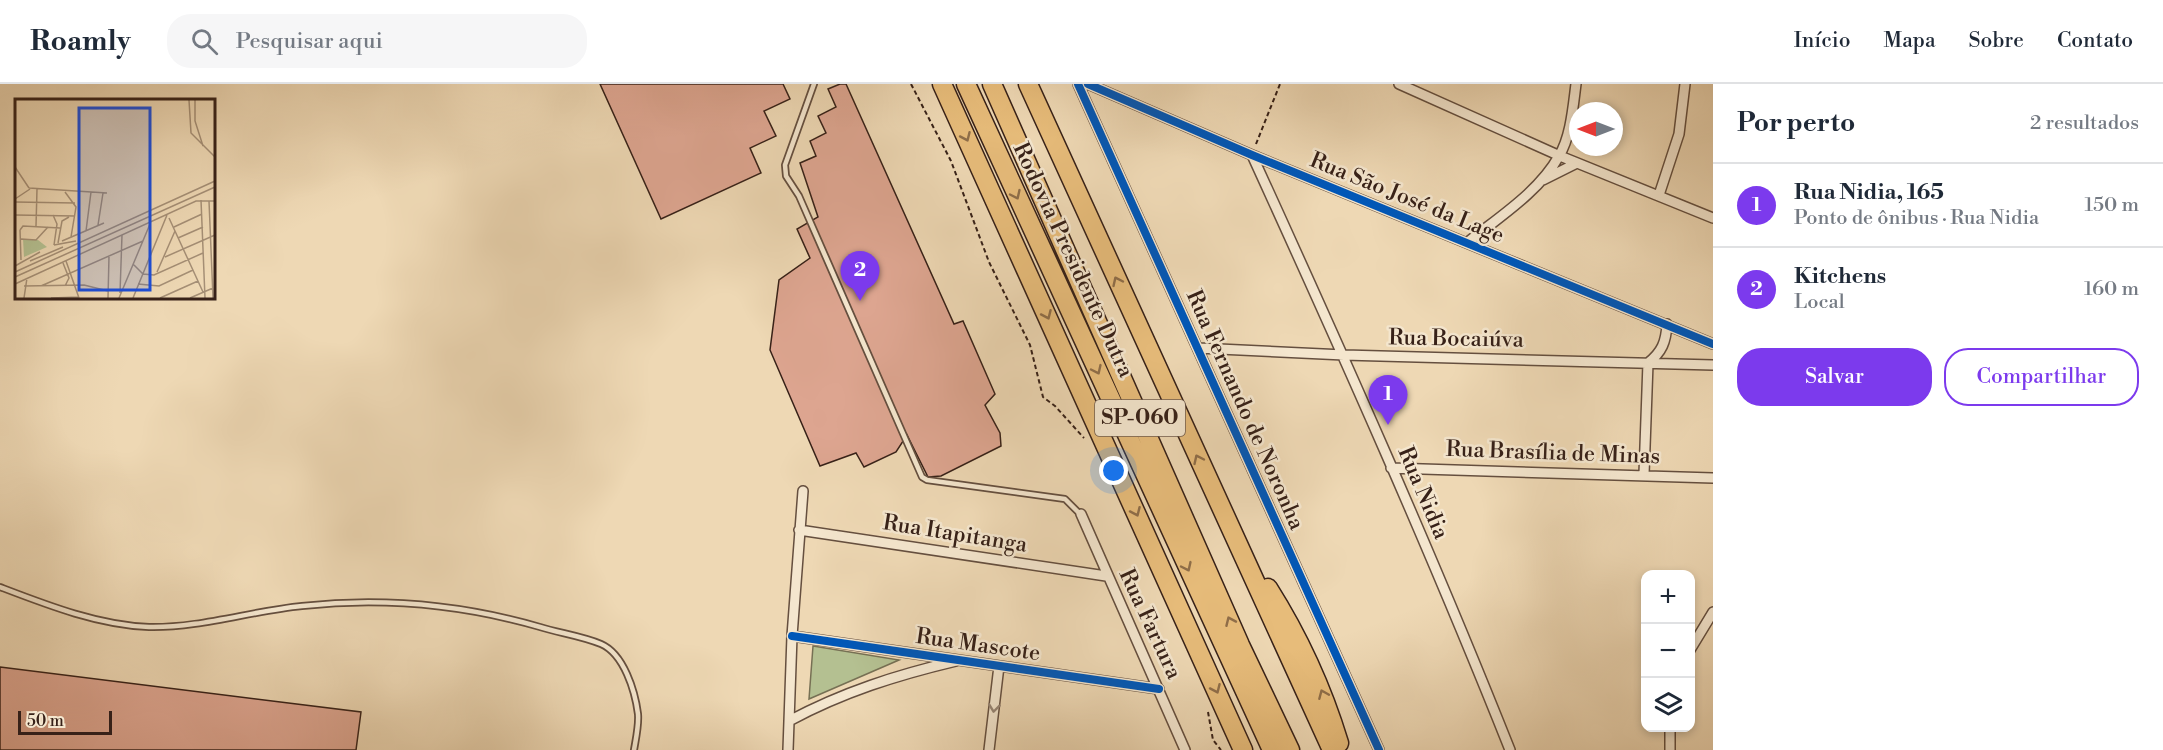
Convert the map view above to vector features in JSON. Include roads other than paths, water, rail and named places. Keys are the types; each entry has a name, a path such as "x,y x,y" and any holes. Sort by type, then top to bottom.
{"highway":[{"path":"942,84 1243,750"},
{"name":"Rodovia Presidente Dutra","path":"966,84 1272,750"},
{"name":"Rodovia Presidente Dutra","path":"992,84 1240,645 1290,750"},
{"name":"Rodovia Presidente Dutra","path":"1028,84 1332,750"},
{"path":"1222,512 1303,648 1327,704 1341,750"}],"street":[{"name":"Rua Fernando de Noronha","path":"1078,84 1379,750"},
{"name":"Rua São José da Lage","path":"1088,84 1252,155 1713,344"},
{"path":"1399,84 1560,156 1713,218"},
{"path":"1468,242 1538,183 1560,156 1573,109 1576,84"},
{"path":"1659,195 1679,134 1684,84"},
{"name":"Rua Nidia","path":"1252,155 1344,356 1467,642 1510,750"},
{"path":"1538,183 1577,163"},
{"path":"1644,474 1648,363 1660,354 1666,339 1667,324"},
{"name":"Rua Bocaiúva","path":"1198,348 1344,356 1713,366"},
{"name":"Rua Brasília de Minas","path":"1391,468 1644,474 1713,478"},
{"path":"789,750 792,636 803,491"},
{"name":"Rua Fartura","path":"1081,514 1106,576 1185,750"},
{"name":"Rua Itapitanga","path":"799,530 1106,576"},
{"path":"1695,642 1713,612"},
{"name":"Rua Mascote","path":"792,636 1158,689"},
{"path":"789,721 830,699 878,682 961,660"},
{"path":"988,750 999,666"},
{"path":"1671,732 1671,750"}],"lane":[{"path":"814,84 785,165 786,176 799,196 922,477 927,480 1065,499 1081,514"},
{"path":"0,587 99,620 148,627 302,606 412,602 469,609 523,622 603,645 617,659 631,681 638,715 634,750"}],"place":[{"name":"Kitchens","path":"860,301"},
{"name":"Rua Nidia, 165","path":"1388,425"}]}
